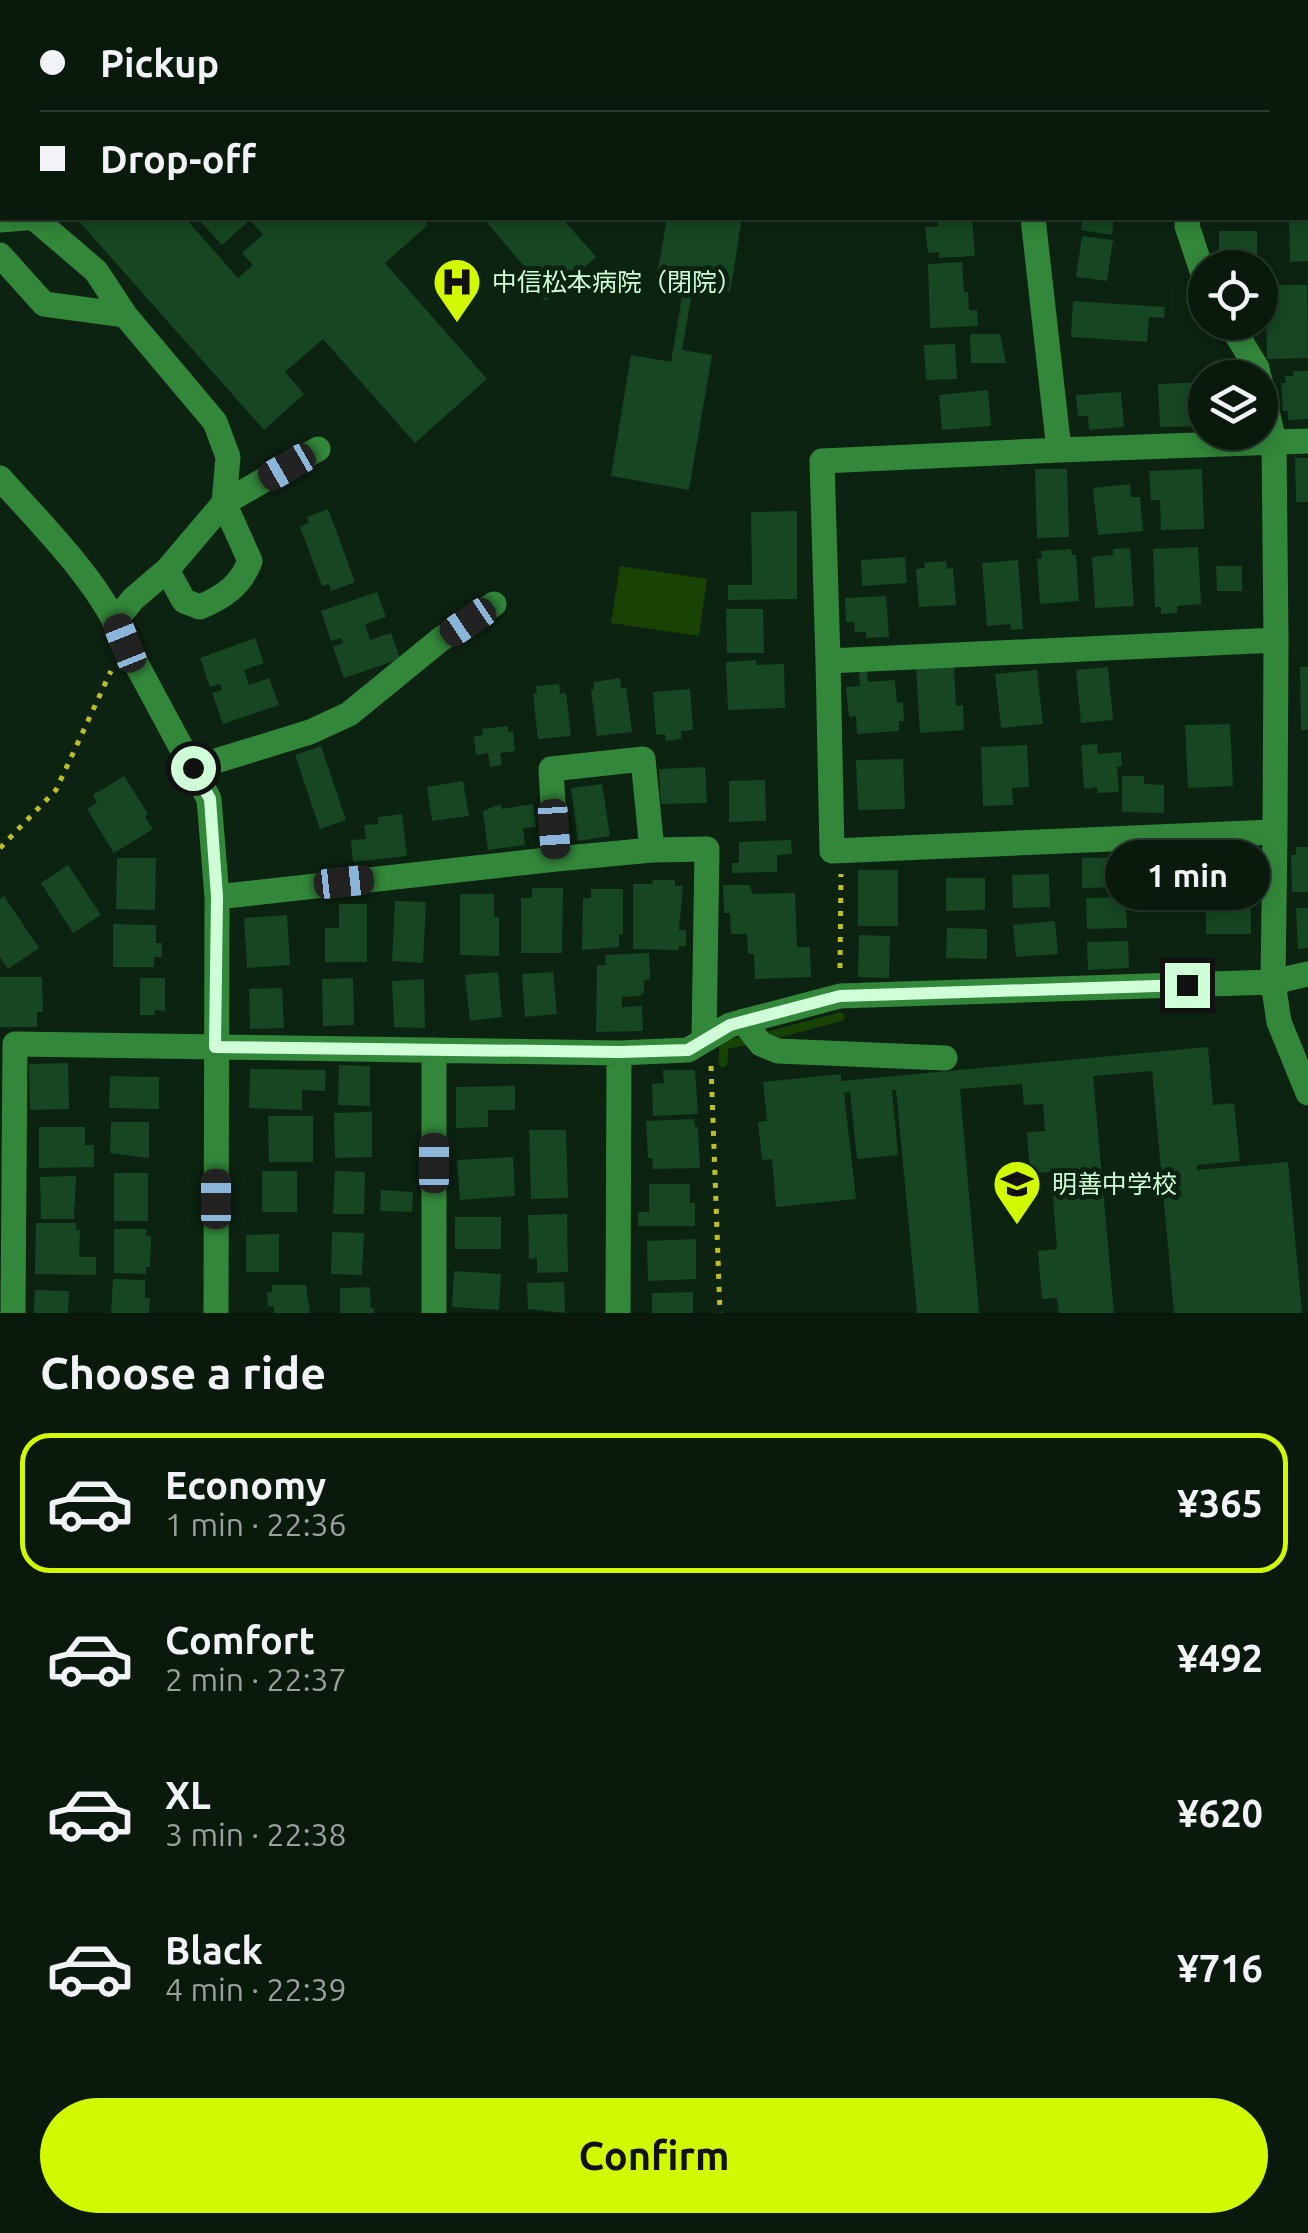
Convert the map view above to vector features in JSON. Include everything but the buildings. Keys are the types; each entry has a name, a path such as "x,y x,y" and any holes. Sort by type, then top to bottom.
{"street":[{"path":"32,220 96,271 126,315 215,422 228,457 224,503 250,561 244,577 221,598 200,607 184,601 166,570"},
{"path":"1033,220 1059,450"},
{"path":"1188,220 1196,250"},
{"path":"0,255 44,304 126,315"},
{"path":"1278,442 1308,441"},
{"path":"1188,445 822,461 832,850 1275,832"},
{"path":"120,631 133,599 166,570 224,503 318,450"},
{"path":"1274,450 1273,982 1279,1022 1308,1093"},
{"path":"0,478 55,540 120,631 210,799 217,897 216,1313"},
{"path":"193,768 310,732 349,714 442,639 494,604"},
{"path":"828,661 1276,640"},
{"path":"556,859 551,769 643,759 652,850"},
{"path":"217,897 556,859 707,849 707,1037"},
{"path":"13,1313 6,1181 8,1057 15,1044 688,1050 707,1037 748,1028 840,996 1273,982 1308,974"},
{"path":"748,1028 761,1044 778,1052 945,1058"},
{"path":"434,1050 434,1313"},
{"path":"618,1313 620,1052"}],"path":[{"path":"0,848 56,790 120,631"},
{"path":"840,996 841,850"},
{"path":"707,1037 720,1313"}],"shaded area":[{"path":"620,566 707,579 699,636 611,623"}],"waterway":[{"path":"764,1037 840,1017"},
{"path":"723,1063 724,1045 747,1040"}],"place":[{"name":"中信松本病院（閉院）","path":"457,324"},
{"name":"明善中学校","path":"1017,1226"}],"route":[{"path":"193,768 210,799 217,897 215,1047 688,1050 730,1025 840,996 1187,985"}]}
